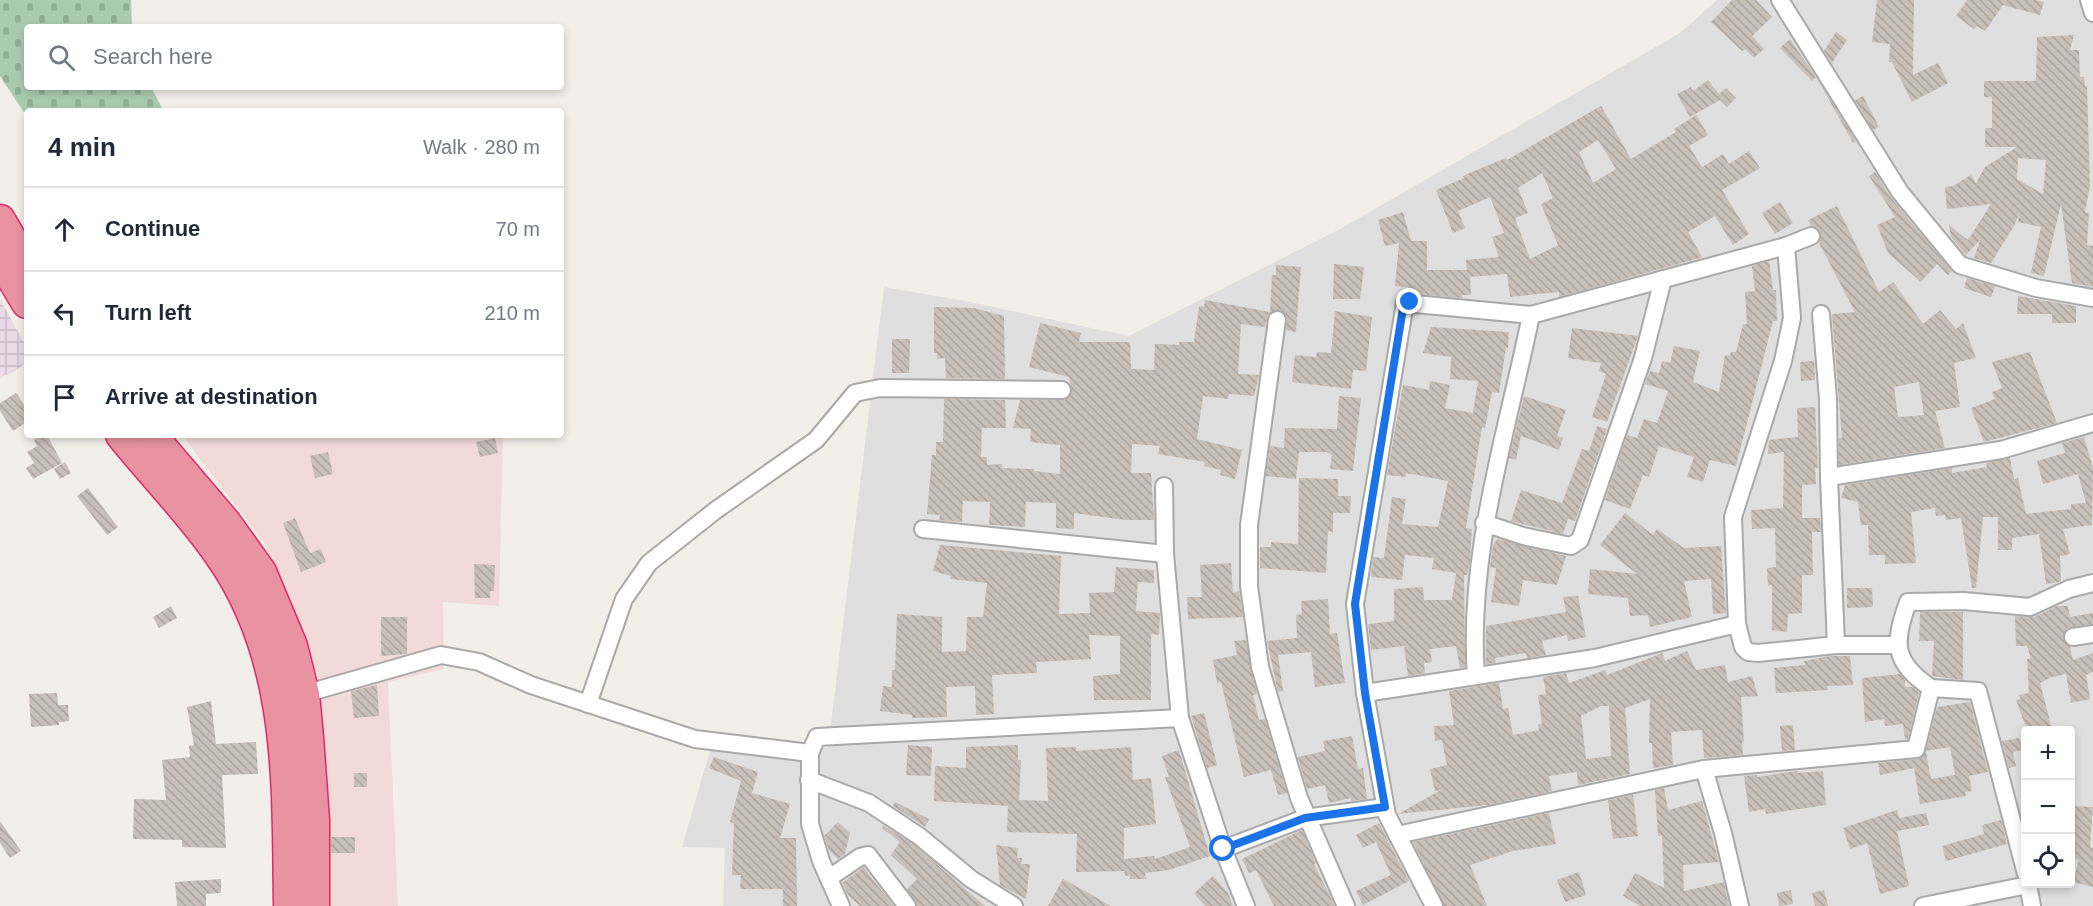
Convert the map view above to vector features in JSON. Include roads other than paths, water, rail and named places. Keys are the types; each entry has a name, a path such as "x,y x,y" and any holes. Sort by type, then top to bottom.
{"highway":[{"path":"0,220 24,261"},
{"path":"0,258 24,298"},
{"path":"123,438 220,555 260,629 278,695 285,748 289,906"},
{"path":"154,438 226,523 261,572 292,646 304,694 314,820 314,906"}],"street":[{"path":"1780,0 1900,192 1960,265 2036,288 2093,298"},
{"path":"2089,0 2093,13"},
{"path":"1434,906 1385,807 1365,693 1355,604 1405,303 1531,315 1786,246 1811,236"},
{"path":"1786,246 1792,318 1783,361 1732,517 1737,624 1743,647 1748,652 1836,645 1897,645"},
{"path":"1484,523 1523,536 1571,546 1580,540 1643,358 1663,279"},
{"path":"1821,314 1828,388 1836,645"},
{"path":"1476,676 1474,650 1484,523 1531,315"},
{"path":"1277,320 1249,525 1249,586 1260,667 1305,818 1346,906"},
{"path":"588,704 624,599 649,563 716,510 816,440 855,393 880,388 1062,390"},
{"path":"1829,477 2001,450 2093,423"},
{"path":"1164,486 1165,554 1180,718 1223,849 1246,906"},
{"path":"923,529 1165,554"},
{"path":"2021,858 1978,691 1931,688 1915,677 1901,662 1897,645 1908,602 1964,601 2030,607 2069,589 2093,583"},
{"path":"1365,693 1595,658 1737,624"},
{"path":"2073,637 2093,634"},
{"path":"304,694 441,655 479,662 531,685 695,739 810,753"},
{"path":"1397,834 1704,769 1916,749 1931,688"},
{"path":"841,906 810,824 810,753 817,737 1180,718"},
{"path":"1704,769 1729,856 1740,906"},
{"path":"809,780 869,803 919,836 971,879 1014,906"},
{"path":"1223,849 1305,818 1385,807"},
{"path":"829,878 860,857 868,855 907,906"},
{"path":"1923,906 2021,882"},
{"path":"2028,888 2032,906"}]}
